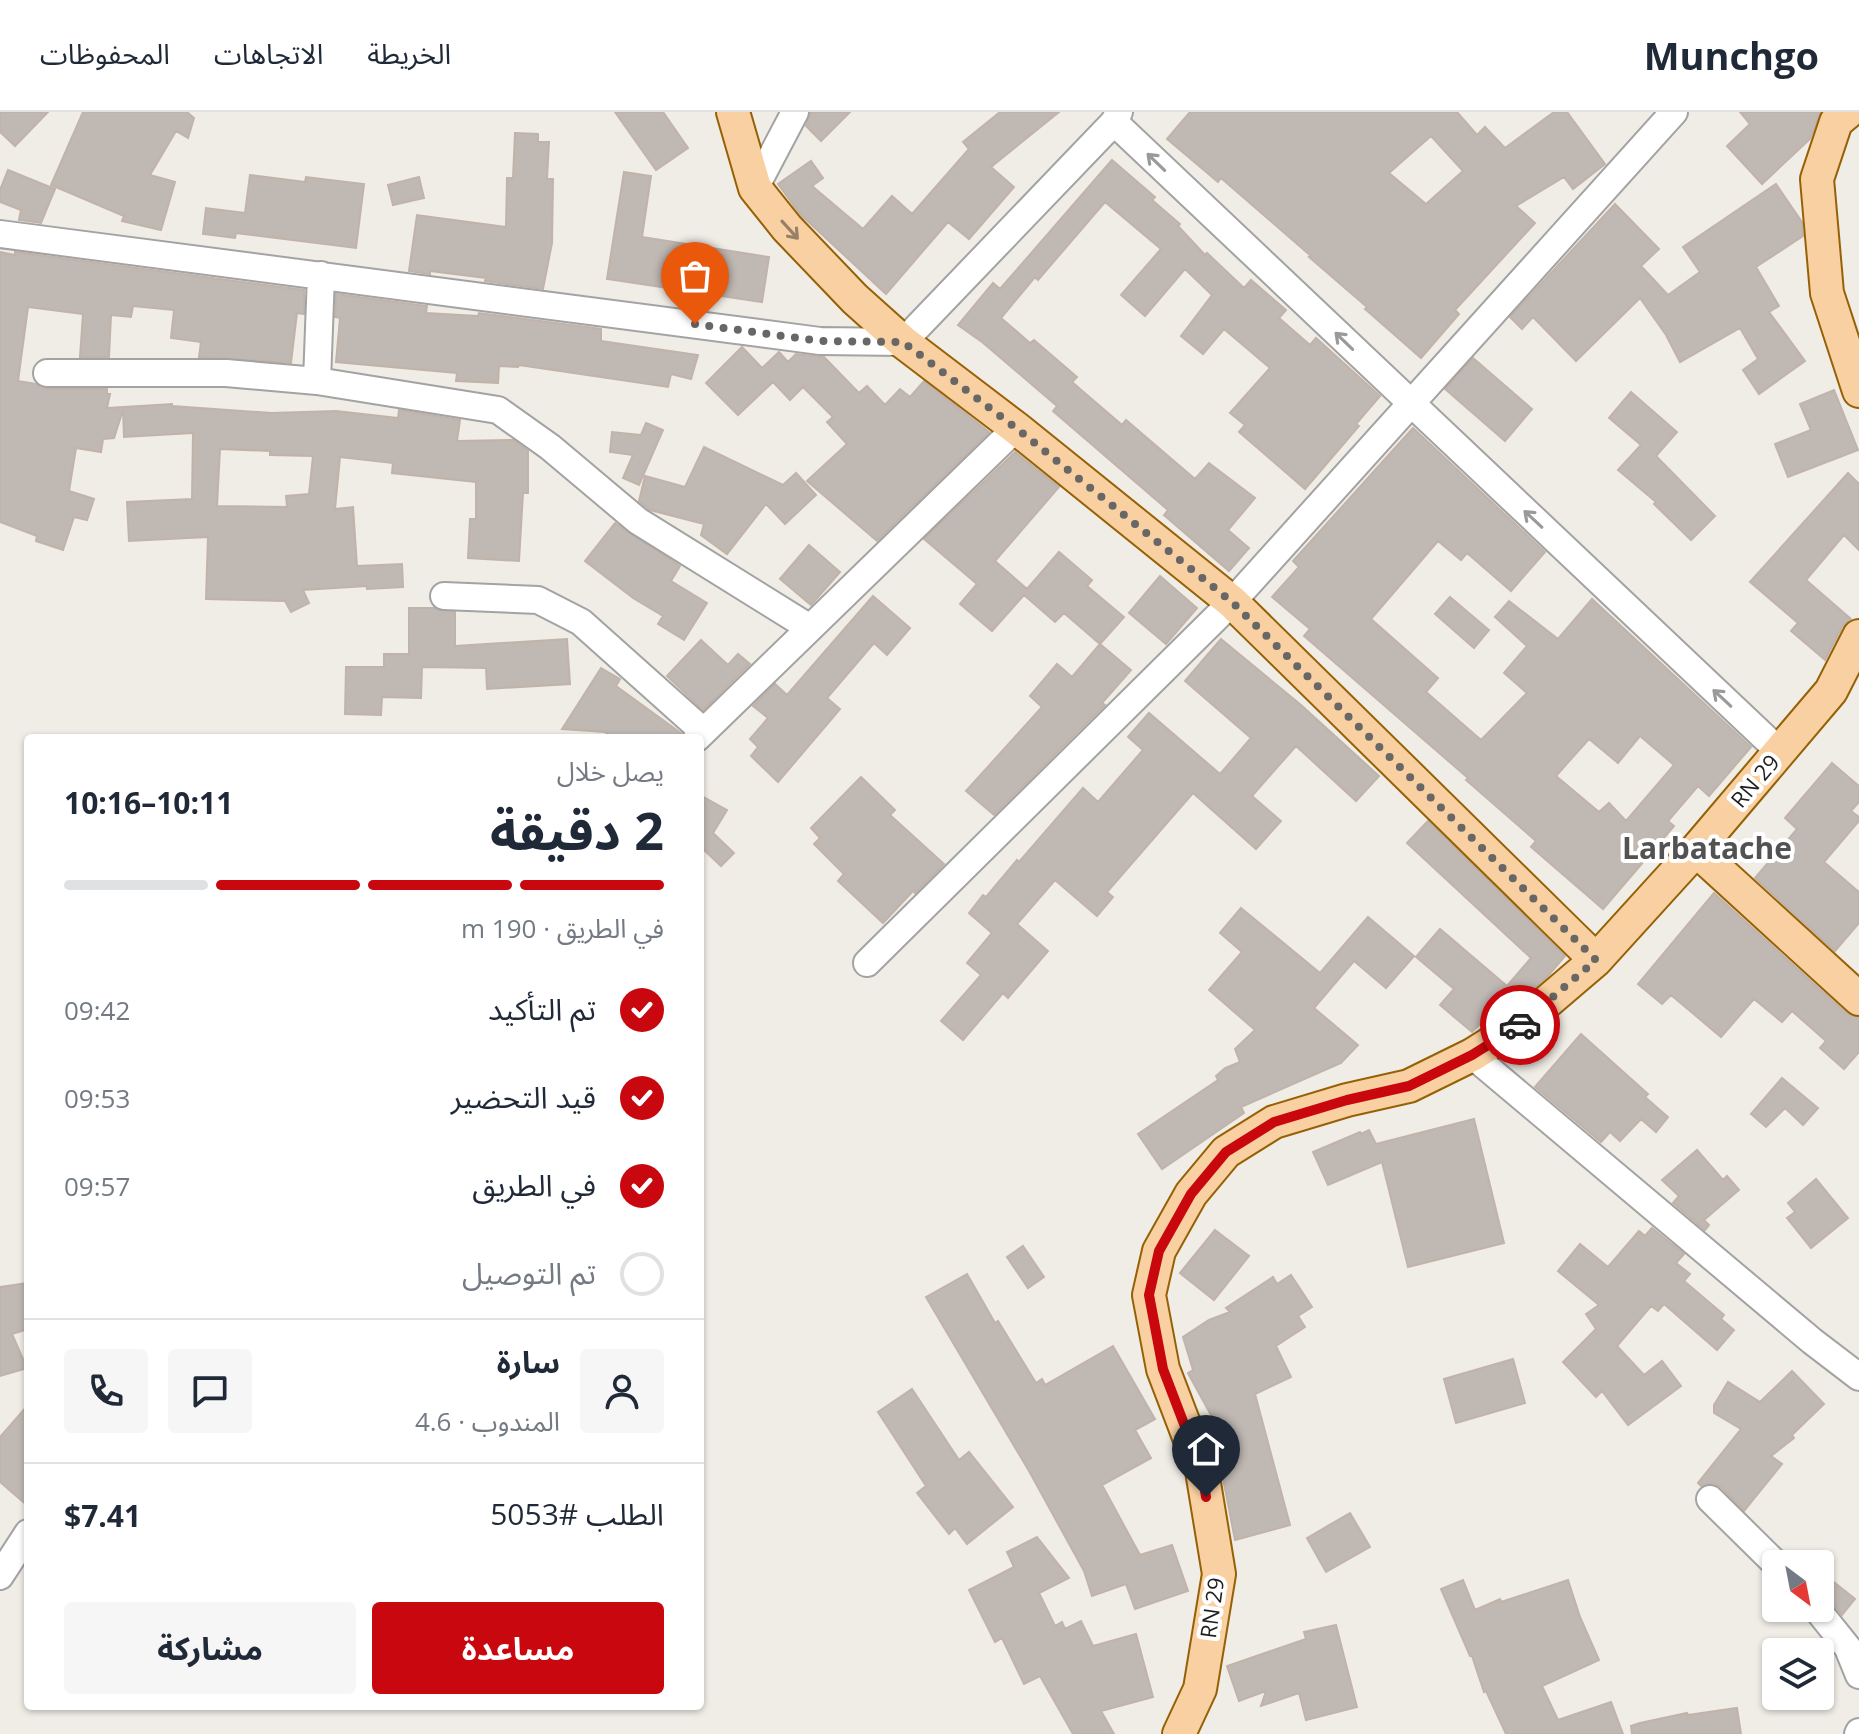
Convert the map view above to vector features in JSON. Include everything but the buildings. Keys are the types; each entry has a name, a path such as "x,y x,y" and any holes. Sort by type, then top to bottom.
{"main road":[{"path":"733,112 755,188 855,299 903,342 1016,428 1232,602 1596,960"},
{"path":"1848,112 1836,122 1817,179 1827,293 1859,391"},
{"name":"RN 29","path":"1179,1734 1200,1689 1219,1574 1202,1471 1163,1369 1149,1295 1159,1251 1191,1194 1226,1152 1274,1122 1347,1100 1409,1086 1472,1055 1520,1025 1596,960 1696,850 1831,691 1859,636"},
{"path":"1696,850 1859,999"}],"street":[{"path":"755,188 795,112"},
{"path":"867,963 1232,602 1674,112"},
{"path":"0,234 820,341 903,342 1117,117 1410,403 1779,751"},
{"path":"317,381 321,275"},
{"path":"47,373 226,373 317,381 498,410 550,447 638,521 810,628"},
{"path":"444,596 538,600 581,622 700,734 1016,428"},
{"path":"1472,1055 1859,1377"},
{"path":"1710,1499 1762,1550"},
{"path":"4,1563 24,1538"},
{"path":"1827,1622 1848,1648 1859,1675"}],"way so far":[{"path":"695,324 820,341 903,342 1016,428 1232,602 1596,960 1520,1025"}],"district":[{"name":"Larbatache","path":"1707,849"}],"route":[{"path":"1206,1497 1202,1471 1163,1369 1149,1295 1159,1251 1191,1194 1226,1152 1274,1122 1347,1100 1409,1086 1472,1055 1520,1025"}]}
